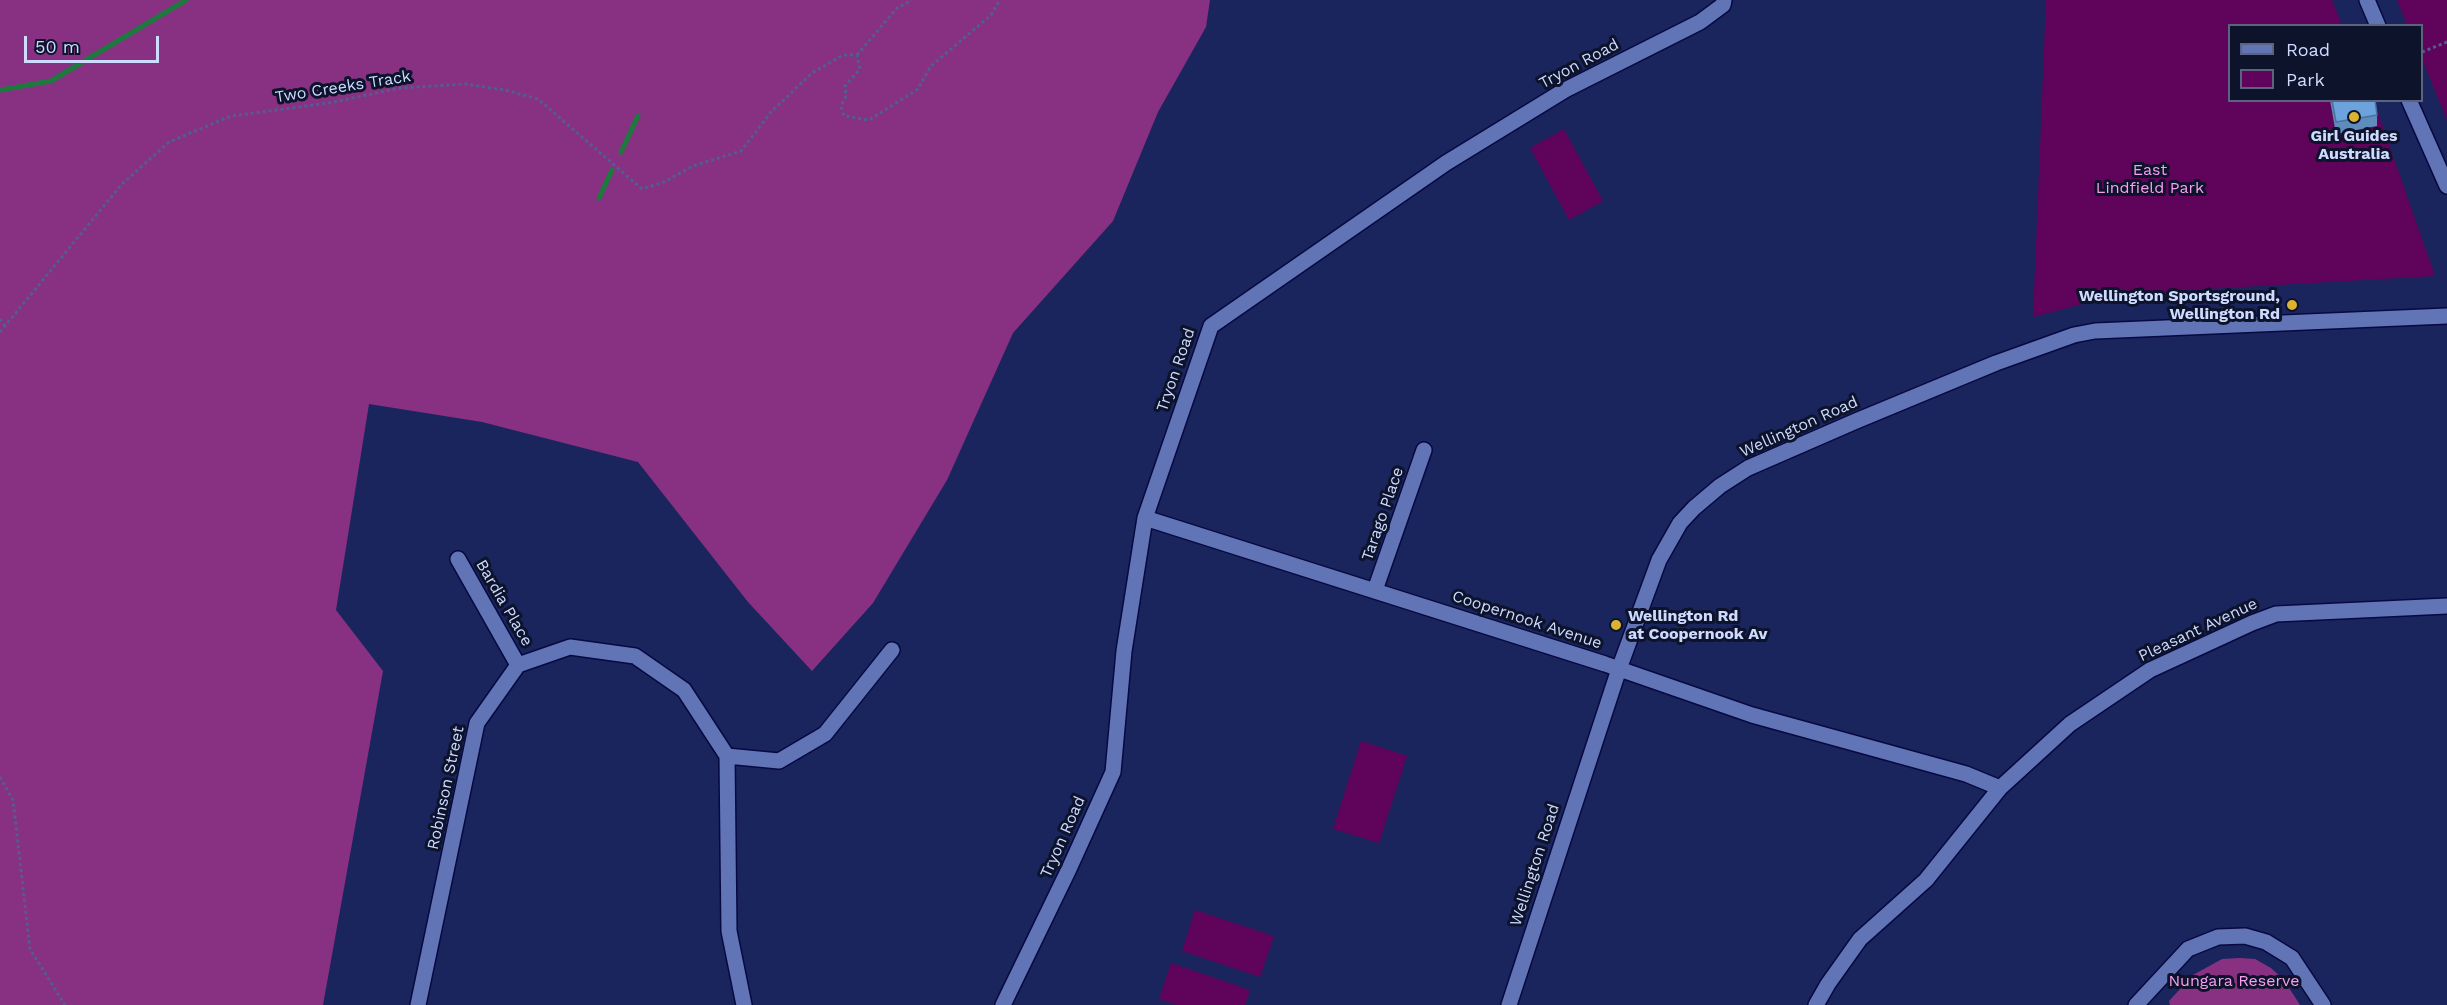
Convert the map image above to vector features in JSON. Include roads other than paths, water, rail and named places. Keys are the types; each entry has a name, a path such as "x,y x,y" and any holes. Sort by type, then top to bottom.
{"street":[{"name":"Tryon Road","path":"1003,1005 1113,772 1124,651 1145,518 1211,326 1446,163 1565,90 1700,22 1723,5 1724,0"},
{"path":"2367,0 2377,24"},
{"path":"2410,102 2447,186"},
{"name":"Wellington Road","path":"1509,1005 1619,669 1659,560 1668,541 1694,508 1748,468 1856,421 2051,342 2094,331 2447,316"},
{"name":"Tarago Place","path":"1375,590 1424,450"},
{"name":"Coopernook Avenue","path":"1145,518 1375,590 1752,714 1966,774 2001,788"},
{"name":"Bardia Place","path":"458,560 518,665"},
{"name":"Pleasant Avenue","path":"1816,1005 1860,939 1926,880 2001,788 2070,724 2150,670 2276,614 2447,606"},
{"path":"518,665 570,647 635,656 684,690 727,756 729,932 743,1005"},
{"path":"727,756 779,761 825,734 892,650"},
{"name":"Robinson Street","path":"418,1005 477,723 518,665"},
{"path":"2136,1005 2188,949 2218,937 2246,936 2266,942 2292,958 2323,1005"}],"waterway":[{"path":"0,90 51,81 186,0"},
{"path":"621,152 638,116"},
{"path":"599,198 612,170"}],"place":[{"name":"Girl Guides Australia","path":"2354,117"},
{"name":"Wellington Sportsground, Wellington Rd","path":"2292,305"},
{"name":"Wellington Rd at Coopernook Av","path":"1616,625"}],"park label":[{"name":"East Lindfield Park","path":"2150,179"},
{"name":"Nungara Reserve","path":"2234,981"}]}
